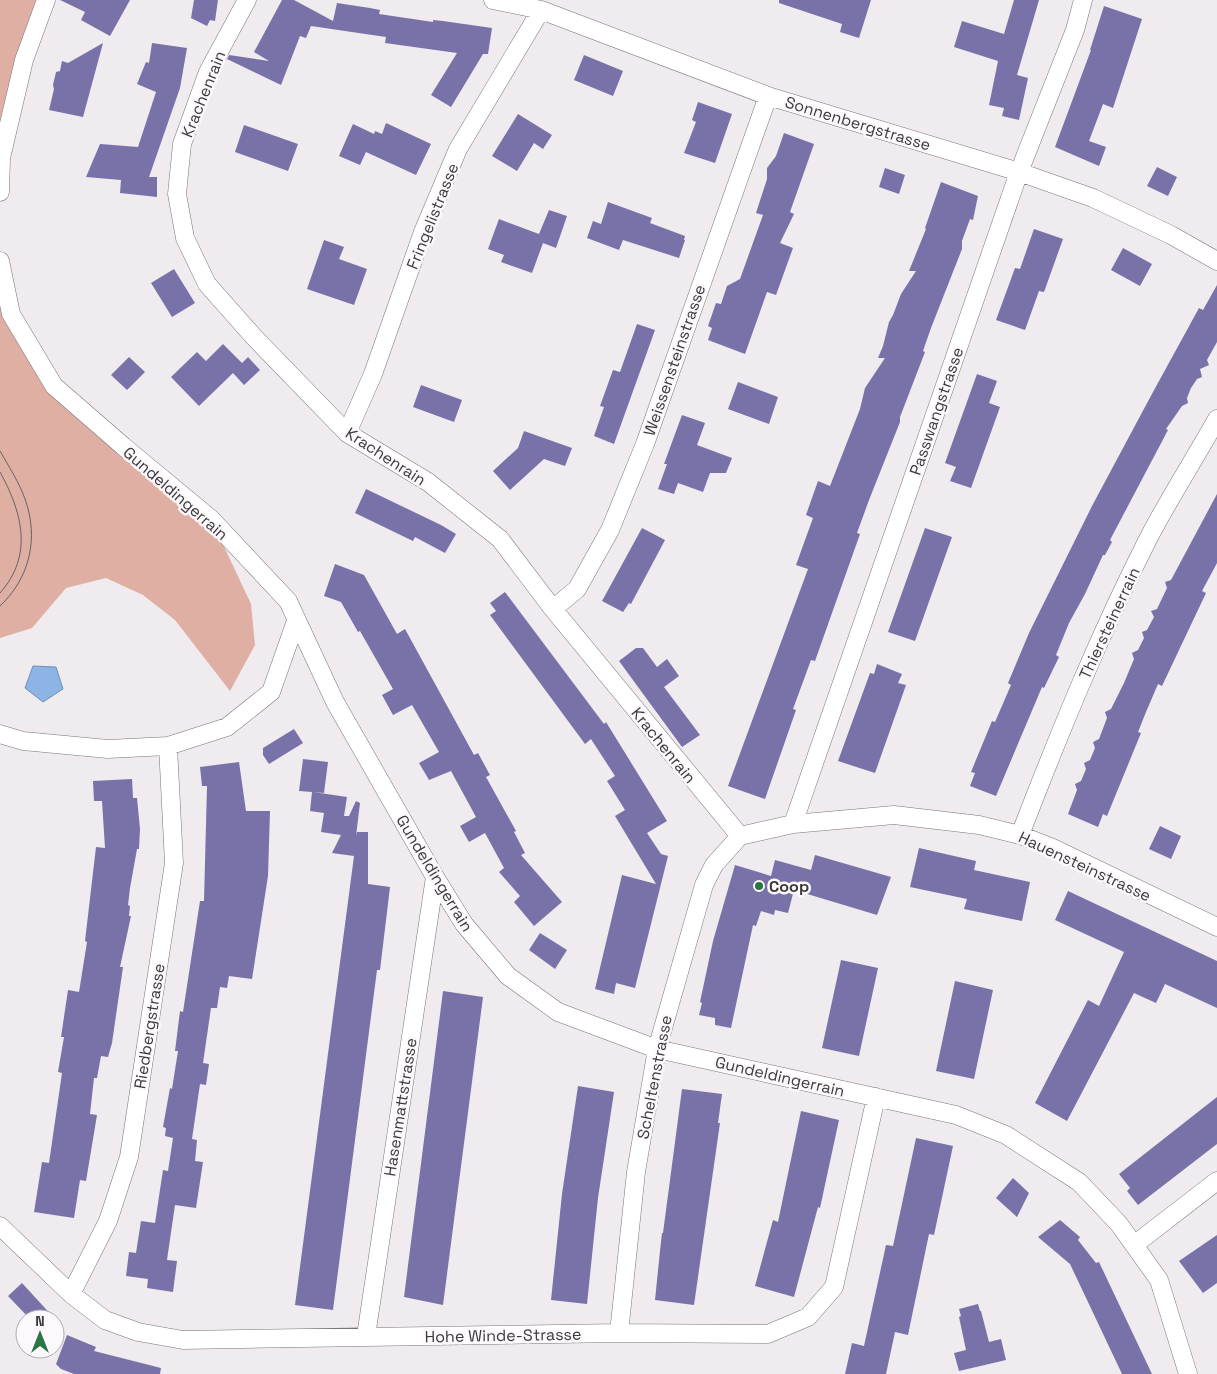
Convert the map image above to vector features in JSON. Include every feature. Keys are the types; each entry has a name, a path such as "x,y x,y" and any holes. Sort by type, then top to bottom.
{"street":[{"path":"0,192 1,158 22,69 46,0"},
{"name":"Krachenrain","path":"247,0 208,72 182,144 177,194 185,238 207,284 254,338 347,433 428,482 500,539 553,609 740,836"},
{"name":"Sonnenbergstrasse","path":"493,0 541,10 768,96 1019,172 1093,198 1217,261"},
{"name":"Passwangstrasse","path":"793,824 1019,172 1075,30 1083,0"},
{"name":"Fringelistrasse","path":"347,433 372,374 423,232 458,149 541,10"},
{"name":"Weissensteinstrasse","path":"553,609 577,589 614,522 645,444 768,96"},
{"name":"Gundeldingerrain","path":"0,261 11,314 54,386 211,519 288,602 335,702 435,877 464,924 508,976 558,1012 656,1048 956,1115 1006,1135 1079,1182 1119,1224 1158,1280 1188,1374"},
{"name":"Thiersteinerrain","path":"1020,835 1062,728 1103,634 1150,536 1217,419"},
{"path":"0,734 23,741 108,749 168,746 227,727 271,692 296,621"},
{"name":"Riedbergstrasse","path":"71,1294 108,1221 129,1157 174,863 168,746"},
{"name":"Hauensteinstrasse","path":"740,836 793,824 894,815 979,825 1020,835 1053,848 1217,927"},
{"name":"Scheltenstrasse","path":"619,1334 636,1172 656,1048 704,885 714,865 740,836"},
{"name":"Hasenmattstrasse","path":"366,1336 435,877"},
{"name":"Hohe Winde-Strasse","path":"0,1226 71,1294 106,1320 138,1332 182,1340 366,1336 768,1334 808,1316 834,1288 876,1098"},
{"path":"1134,1245 1217,1181"}],"shaded area":[{"path":"0,0 46,0 0,192"},
{"path":"0,261 11,314 54,386 211,519 251,604 255,645 230,691 175,620 143,595 106,578 66,588 32,628 0,638"}],"water":[{"path":"33,666 56,667 63,689 43,702 25,688"}],"building":[{"path":"60,0 130,0 110,36 81,20 85,12"},
{"path":"194,0 218,0 215,21 210,20 207,26 191,18"},
{"path":"282,0 294,0 333,21 337,3 380,10 379,14 492,28 488,54 483,54 451,107 431,95 457,53 385,43 386,37 311,26 306,38 300,36 281,85 227,59 229,55 269,61 254,52"},
{"path":"779,0 871,0 859,38 840,32 842,24 779,3"},
{"path":"1014,0 1039,0 1017,75 1028,78 1019,120 1002,116 1004,108 989,105 998,61 954,47 962,21 1004,34"},
{"path":"1104,6 1142,19 1113,108 1103,104 1089,141 1106,147 1099,166 1055,147 1091,50"},
{"path":"103,43 83,117 49,110 56,72 60,71 62,61 68,63"},
{"path":"152,43 187,48 180,88 149,177 157,177 157,197 120,193 121,180 86,177 100,144 138,147 156,92 137,84 146,62 149,63"},
{"path":"584,55 623,71 613,96 574,80"},
{"path":"698,102 732,114 715,163 684,153 696,122 692,120"},
{"path":"518,114 552,135 543,149 534,143 517,171 492,156"},
{"path":"386,123 431,144 416,175 366,152 360,165 339,156 353,124 374,134 375,131 382,134"},
{"path":"244,125 298,144 288,171 235,152"},
{"path":"784,133 814,144 790,212 794,214 780,243 793,248 776,295 767,292 745,354 708,340 712,328 708,326 716,303 721,304 727,286 740,279 763,215 756,213 767,179 767,168 776,156"},
{"path":"1157,167 1177,177 1168,196 1147,186"},
{"path":"885,168 905,175 899,194 879,187"},
{"path":"941,182 978,196 973,220 970,219 962,241 962,249 931,328 923,351 925,352 900,417 900,422 857,533 860,534 815,661 811,660 793,709 796,710 765,799 728,786 808,569 796,565 813,518 806,515 818,481 830,486 860,409 865,388 885,358 878,358 889,322 901,294 916,271 909,271 926,229"},
{"path":"608,202 652,218 650,223 685,236 679,258 623,240 619,250 587,238 593,221 601,224"},
{"path":"549,210 567,216 556,248 543,243 532,273 501,262 504,255 488,249 499,219 539,234"},
{"path":"1034,229 1063,239 1044,292 1039,291 1025,330 996,320 1015,268 1020,269"},
{"path":"324,240 344,247 339,259 367,269 354,305 307,289"},
{"path":"1123,248 1152,264 1140,286 1111,270"},
{"path":"174,269 195,303 172,317 151,283"},
{"path":"1217,285 1217,342 1207,360 1209,365 1200,369 1202,377 1197,379 1191,388 1187,398 1188,403 1182,406 1166,429 1168,430 1110,540 1112,542 1105,555 1103,555 1069,623 1056,655 1059,657 1044,688 1042,687 996,796 970,786 975,773 971,772 992,721 995,722 1011,685 1008,683 1029,633 1092,506 1153,392 1199,308 1203,310"},
{"path":"637,324 655,330 614,444 594,436 604,407 600,406 613,370 620,372"},
{"path":"223,344 242,363 248,357 260,370 244,385 233,373 199,406 171,377 197,352 206,361"},
{"path":"129,357 145,372 127,390 111,375"},
{"path":"977,374 997,381 989,403 1000,407 971,488 950,481 956,467 945,463"},
{"path":"738,382 778,397 769,424 728,409"},
{"path":"421,385 462,400 454,422 413,407"},
{"path":"682,415 705,423 697,445 732,458 726,473 710,473 703,492 678,483 674,494 658,489 667,464 664,464"},
{"path":"524,431 572,448 565,466 544,459 510,490 493,471 518,448"},
{"path":"366,489 456,534 445,553 415,537 413,541 355,513"},
{"path":"1217,494 1217,563 1202,591 1206,593 1162,686 1158,684 1138,732 1141,733 1107,816 1103,814 1098,827 1068,814 1077,790 1075,784 1081,781 1086,769 1084,763 1090,760 1095,748 1093,742 1099,739 1107,718 1105,712 1111,709 1124,683 1134,659 1132,653 1138,650 1144,638 1142,632 1147,630 1154,617 1151,611 1157,609 1167,588 1165,582 1171,580"},
{"path":"642,528 665,540 631,604 629,603 623,612 602,601"},
{"path":"925,528 952,537 915,641 888,632"},
{"path":"335,564 364,575 397,634 405,629 474,755 478,753 490,775 486,777 516,831 514,832 525,853 521,855 562,902 534,926 514,902 520,896 499,872 504,868 485,833 469,842 460,826 476,817 451,771 429,780 419,763 439,752 412,705 393,715 382,695 393,689 360,631 358,632 341,602 324,596"},
{"path":"505,592 604,724 606,722 667,821 647,833 661,854 668,856 635,988 616,983 614,994 595,989 622,875 656,884 615,816 625,810 607,781 615,776 591,739 585,744 490,615 496,611 490,603"},
{"path":"636,648 643,648 657,667 667,659 679,676 664,687 700,735 682,747 619,661"},
{"path":"877,664 902,674 898,683 906,685 875,773 838,761 870,673 874,674"},
{"path":"294,729 303,743 269,764 263,755 263,748"},
{"path":"303,759 328,762 324,793 313,792 347,797 344,816 349,816 356,801 360,803 356,836 357,832 368,832 368,884 390,887 380,970 377,970 333,1310 295,1305 354,856 332,853 341,835 321,832 324,813 310,811 312,792 299,791"},
{"path":"239,762 246,811 270,811 268,876 252,979 229,976 227,988 220,987 217,1008 211,1008 203,1063 209,1064 206,1085 200,1084 192,1139 197,1140 195,1161 203,1162 196,1208 175,1205 167,1260 177,1261 173,1292 147,1288 148,1279 126,1276 129,1252 136,1253 141,1221 155,1223 163,1170 168,1171 173,1138 165,1136 166,1128 163,1127 178,1051 175,1051 180,1011 183,1012 200,901 204,901 207,786 202,786 200,767"},
{"path":"132,779 133,798 137,798 140,829 139,849 137,849 130,888 128,905 130,906 129,916 131,916 120,967 123,967 112,1043 108,1057 101,1056 97,1078 94,1078 90,1114 97,1115 86,1181 80,1180 74,1218 34,1212 42,1162 49,1163 62,1073 58,1072 64,1037 61,1037 68,990 79,992 87,942 85,941 96,847 105,848 102,801 94,801 93,781"},
{"path":"1160,826 1181,836 1171,859 1149,849"},
{"path":"919,848 976,861 974,870 1030,882 1022,921 964,909 967,899 910,887"},
{"path":"815,855 891,877 877,915 794,890 788,913 775,910 774,915 761,911 756,926 753,925 731,1028 715,1025 715,1018 699,1015 713,941 735,865 771,876 775,860 811,870"},
{"path":"1068,891 1217,961 1217,1008 1165,984 1156,1003 1134,993 1067,1121 1035,1103 1088,1000 1099,1006 1124,952 1055,920"},
{"path":"540,933 567,950 555,969 529,950"},
{"path":"841,960 878,968 859,1056 822,1048"},
{"path":"955,981 993,990 974,1079 936,1071"},
{"path":"443,991 483,997 443,1305 404,1297"},
{"path":"578,1086 614,1092 598,1198 587,1304 551,1300 562,1194"},
{"path":"682,1089 722,1094 718,1123 720,1123 694,1305 655,1300 662,1233"},
{"path":"1217,1097 1217,1144 1138,1205 1127,1191 1130,1188 1119,1174"},
{"path":"801,1111 839,1120 820,1208 818,1207 794,1297 755,1286 773,1220 778,1222"},
{"path":"916,1138 953,1146 934,1235 929,1234 908,1335 895,1332 886,1374 845,1374 852,1343 864,1346 886,1245 893,1246"},
{"path":"1013,1178 1029,1193 1017,1217 996,1198"},
{"path":"1060,1220 1080,1237 1078,1240 1096,1263 1099,1262 1152,1374 1122,1374 1070,1264 1038,1237"},
{"path":"1217,1235 1217,1283 1203,1293 1179,1261"},
{"path":"22,1283 46,1309 20,1309 8,1296"},
{"path":"978,1304 989,1342 1001,1339 1006,1360 959,1371 954,1353 966,1350 959,1309"},
{"path":"67,1335 96,1347 94,1351 161,1368 160,1374 74,1374 61,1369 56,1364 58,1359 65,1359 65,1340"}],"tram line":[{"path":"0,451 23,493 31,528 31,543 25,570 19,583 0,606"},
{"path":"0,472 14,502 21,533 21,549 17,564 11,579 0,593"}],"place":[{"name":"Coop","path":"759,886"}]}
